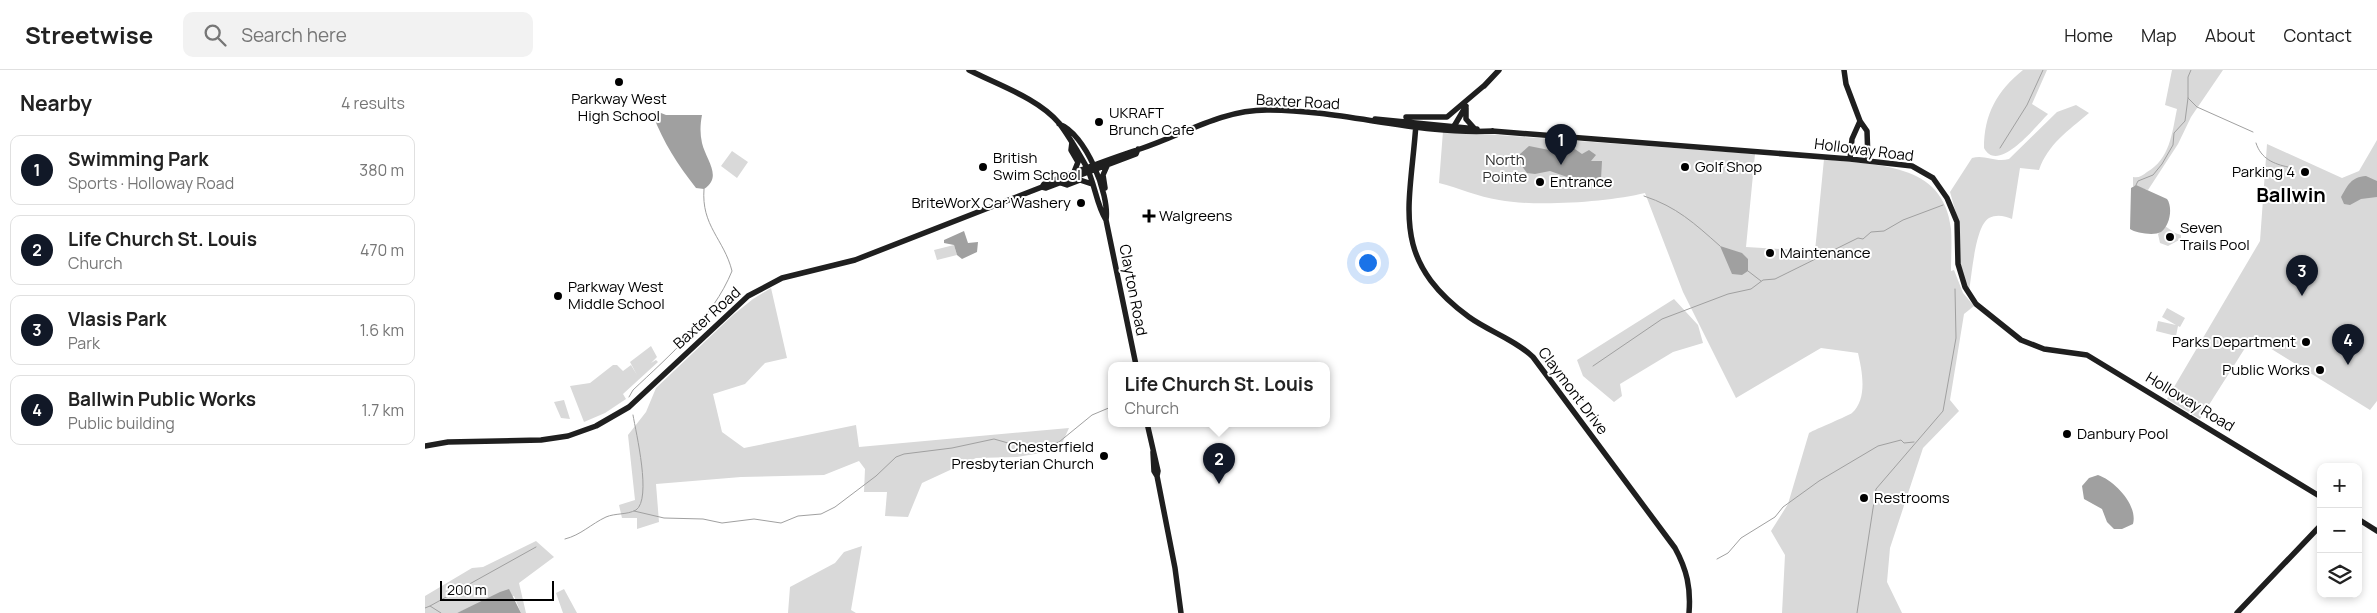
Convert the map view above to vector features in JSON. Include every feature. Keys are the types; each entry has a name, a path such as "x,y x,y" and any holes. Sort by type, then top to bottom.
{"main road":[{"name":"Clayton Road","path":"969,70 1027,100 1059,124 1067,127 1078,140 1104,197 1108,211 1106,220"},
{"path":"1453,128 1467,104 1499,70"},
{"path":"1844,70 1846,84 1860,121 1867,131 1868,160"},
{"path":"1351,117 1354,115 1444,118 1454,114 1486,84"},
{"path":"1467,104 1465,116 1473,128"},
{"name":"Baxter Road","path":"1042,187 1046,188 1205,122 1241,113 1266,110 1453,128"},
{"path":"1849,158 1852,139 1860,121"},
{"name":"Clayton Road","path":"1059,124 1091,169 1092,184 1100,211 1106,220 1135,362"},
{"name":"Claymont Drive","path":"1416,124 1408,225 1416,258 1436,286 1463,312 1477,323 1517,343 1533,357 1675,548 1687,572 1690,590 1689,613"},
{"name":"Holloway Road","path":"1453,128 1493,131"},
{"name":"Holloway Road","path":"1453,128 1849,158 1912,166 1926,173 1938,184 1947,198 1957,222 1958,264 1965,287 1976,304 2009,332 2021,340 2036,346 2087,355 2317,496"},
{"path":"1071,142 1071,150 1078,162 1077,168 1071,174"},
{"name":"Baxter Road","path":"425,446 448,442 541,440 581,432 629,407 748,296 768,284 797,274 855,260 1042,187 1044,184 1071,174 1107,166 1136,154 1138,149"},
{"path":"1104,197 1107,192 1103,175 1107,166"},
{"path":"1061,182 1067,185 1080,180 1092,184"},
{"path":"1148,427 1158,471 1157,476 1175,568 1181,613"},
{"path":"2362,522 2377,531"},
{"path":"2237,613 2317,529"}],"green space":[{"path":"2023,70 2047,70 2032,104 2048,114 2027,137 2008,152 1998,156 1990,155 1984,148 1986,124 1989,114 1999,95"},
{"path":"2172,70 2223,70 2191,117 2178,144 2148,190 2133,186 2133,177 2140,176 2155,167 2169,145 2177,109 2165,105"},
{"path":"2076,105 2089,113 2053,145 2039,170 2020,168 2012,219 2004,216 1995,216 1989,218 1984,223 1977,240 1969,291 1960,267 1959,224 1950,192 1972,158 2009,159 2057,112"},
{"name":"North Pointe","path":"1443,131 1755,154 1746,247 1815,251 1824,159 1885,166 1904,171 1921,179 1935,190 1946,207 1951,229 1951,271 1954,270 1963,293 1974,306 1964,314 1950,400 1959,411 1923,448 1890,548 1887,582 1902,613 1782,613 1785,555 1771,531 1788,504 1809,433 1849,415 1857,407 1863,384 1858,353 1821,348 1736,398 1683,292 1645,193 1612,199 1552,203 1514,202 1476,195 1439,183"},
{"path":"2377,140 2377,401 2370,410 2252,337 2200,419 2167,399 2260,241 2267,144 2342,178 2359,171"},
{"path":"732,151 748,162 737,178 721,166"},
{"name":"Seven Trails Pool","path":"2165,226 2181,235 2181,239 2168,246 2160,243 2158,234"},
{"path":"954,245 957,255 937,260 934,250"},
{"path":"771,288 787,358 765,363 745,384 713,394 722,432 744,448 856,425 859,447 1069,428 1059,450 1017,457 976,458 922,483 908,517 885,516 887,492 864,492 865,469 859,461 824,475 741,477 656,484 659,522 637,529 637,518 622,518 619,505 635,500 628,435 646,412 656,388 733,315"},
{"path":"1674,299 1698,325 1703,343 1673,352 1620,384 1622,396 1614,402 1583,376 1577,360"},
{"path":"2167,308 2185,318 2180,327 2178,326 2176,336 2156,331 2158,321 2176,325 2162,317"},
{"path":"651,346 657,357 651,363 656,360 658,362 623,394 626,399 605,413 584,422 570,386 590,383 613,365 617,365 623,371 631,365 637,375 630,362"},
{"path":"564,400 570,419 561,418 554,402"},
{"path":"536,541 554,557 519,583 526,613 521,613 514,596 481,603 457,613 425,613 425,596 472,568 483,567"},
{"path":"862,546 851,610 856,613 788,613 790,587 835,563 844,552"},
{"path":"564,589 577,613 563,613 556,593"}],"shaded area":[{"path":"656,111 666,115 702,115 701,140 713,174 710,184 704,189 696,188 683,171 661,135 653,115"},
{"path":"1529,146 1549,150 1572,147 1582,154 1589,150 1596,155 1591,161 1602,161 1601,179 1570,178 1550,171 1535,174 1527,173 1519,162 1520,154"},
{"path":"2366,176 2377,181 2377,197 2361,199 2350,205 2344,204 2341,197 2348,185 2357,178"},
{"path":"2136,185 2167,199 2169,202 2170,216 2167,225 2161,232 2145,234 2130,229 2131,188"},
{"path":"964,231 968,243 978,242 977,252 962,259 957,255 954,245 944,243 944,240"},
{"path":"1720,246 1742,253 1748,259 1748,271 1742,275 1732,274"},
{"path":"2098,475 2118,488 2129,502 2134,517 2133,524 2122,529 2114,529 2107,522 2102,509 2084,499 2082,486 2089,478"},
{"path":"509,589 521,613 457,613 500,592"}],"waterway":[{"path":"2000,148 2027,105 2043,70"},
{"path":"2191,70 2188,77 2188,98 2197,107 2253,132"},
{"path":"2136,185 2138,181 2153,175 2162,164 2173,145 2174,133 2185,121 2188,98"},
{"path":"2256,143 2258,149 2265,157 2288,167"},
{"path":"629,397 633,390 675,350 702,320 714,305 732,271 724,250 709,223 704,202 704,189"},
{"path":"1644,196 1676,211 1720,246"},
{"path":"1593,366 1662,319 1728,294 1751,289 1763,280 1775,279 1858,238 1863,239 1871,232 1884,231 1903,220 1943,205"},
{"path":"1748,271 1761,281"},
{"path":"1857,613 1876,489 1943,411 1956,338 1955,289"},
{"path":"634,511 664,518 703,519 722,523 754,519 781,523 798,516 821,514 835,507 876,476 896,457 904,454 952,448 994,439 1015,445 1044,446 1059,442 1092,415 1108,408"},
{"path":"565,539 576,535 606,517 636,510 641,503 643,493 642,465 633,415"},
{"path":"1717,559 1728,553 1741,538 1775,517 1783,507 1819,481 1878,446 1901,440 1904,443 1914,442"},
{"path":"430,606 536,547"},
{"path":"425,608 430,606 441,613"}],"place":[{"name":"Parkway West High School","path":"619,82"},
{"name":"UKRAFT Brunch Cafe","path":"1099,122"},
{"name":"Swimming Park","path":"1561,165"},
{"name":"British Swim School","path":"983,167"},
{"name":"Golf Shop","path":"1685,167"},
{"name":"Parking 4","path":"2305,172"},
{"name":"Entrance","path":"1540,182"},
{"name":"BriteWorX Car Washery","path":"1081,203"},
{"name":"Walgreens","path":"1149,216"},
{"name":"Seven Trails Pool","path":"2170,237"},
{"name":"Maintenance","path":"1770,253"},
{"name":"Parkway West Middle School","path":"558,296"},
{"name":"Vlasis Park","path":"2302,296"},
{"name":"Parks Department","path":"2306,342"},
{"name":"Ballwin Public Works","path":"2348,365"},
{"name":"Public Works","path":"2320,370"},
{"name":"Danbury Pool","path":"2067,434"},
{"name":"Chesterfield Presbyterian Church","path":"1104,456"},
{"name":"Life Church St. Louis","path":"1219,484"},
{"name":"Restrooms","path":"1864,498"}],"district":[{"name":"Ballwin","path":"2291,195"}]}
